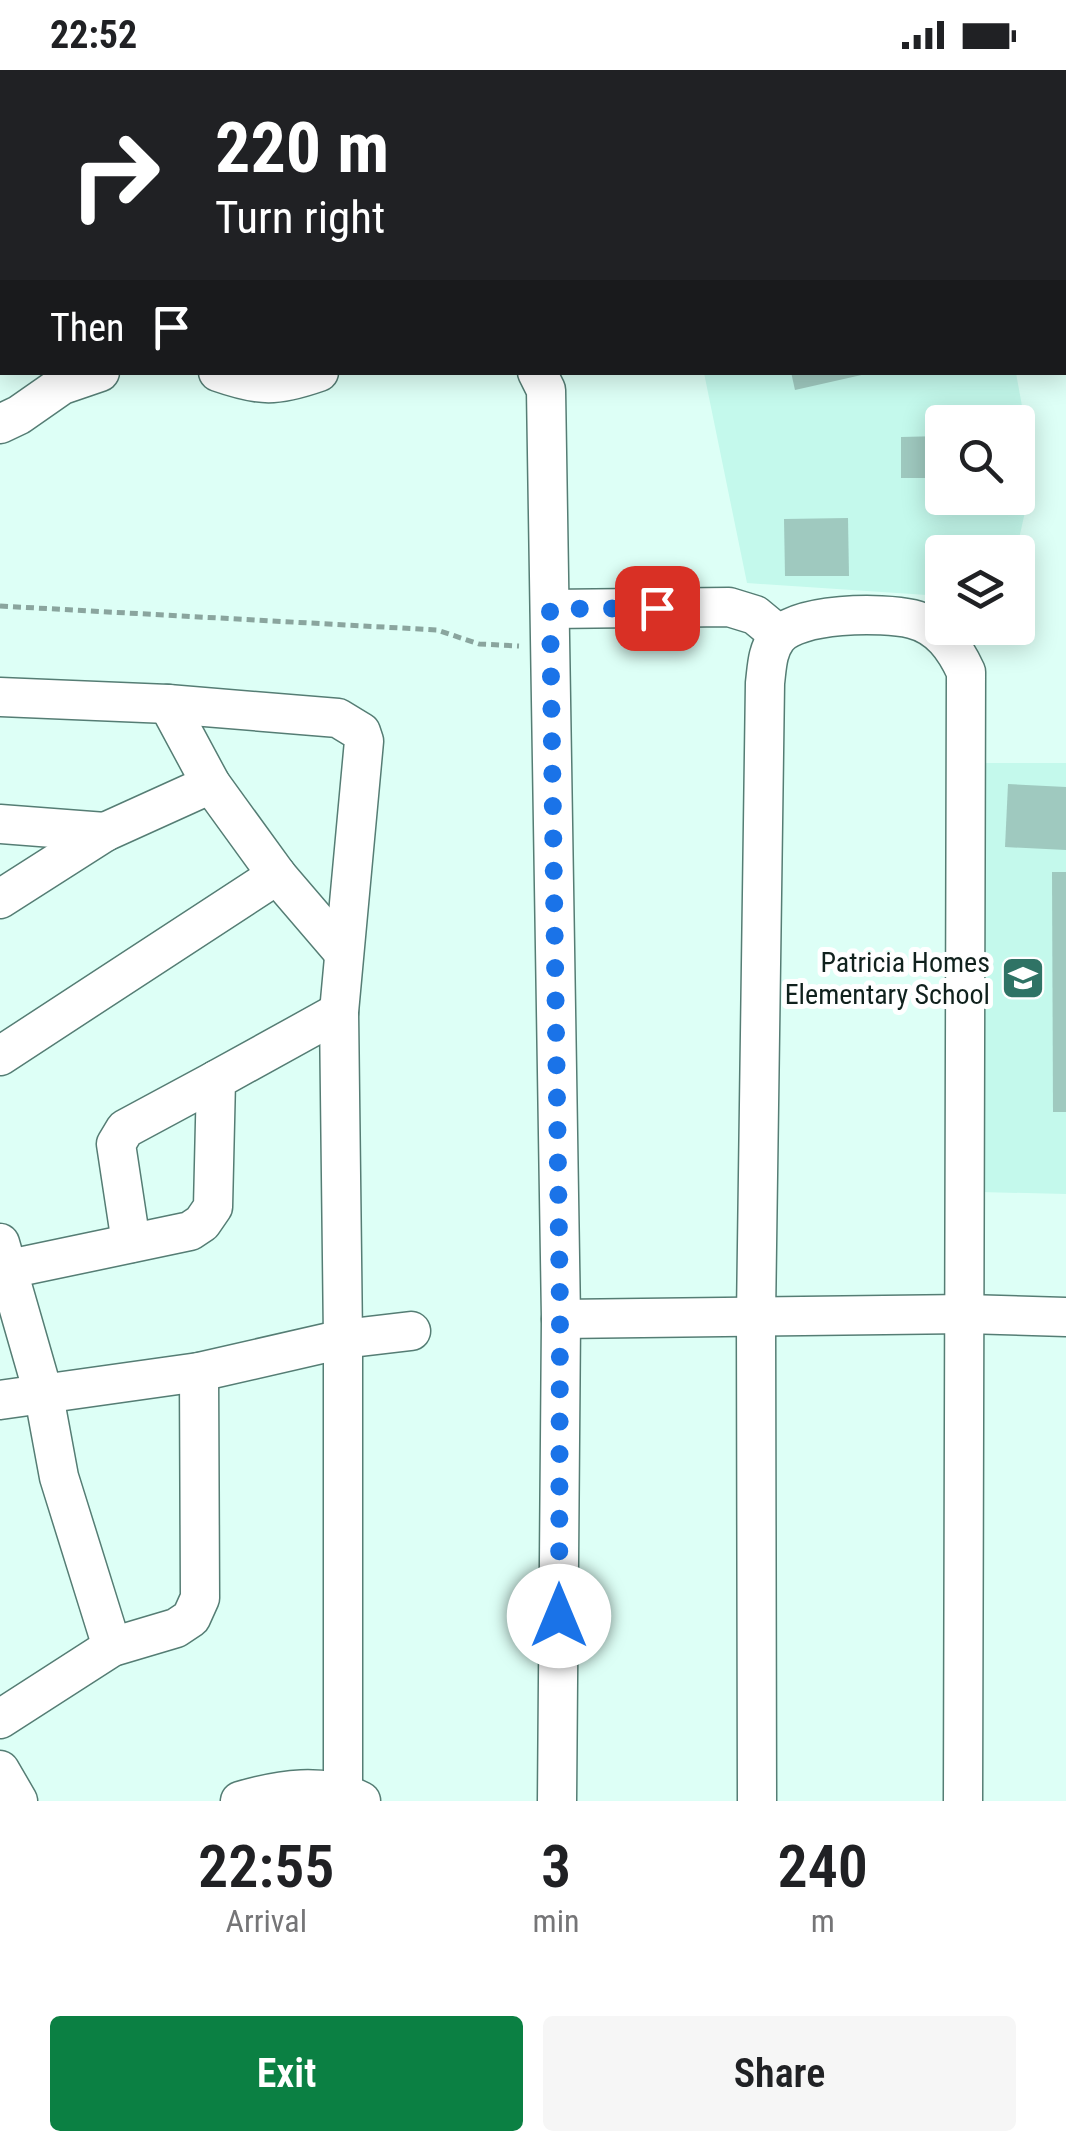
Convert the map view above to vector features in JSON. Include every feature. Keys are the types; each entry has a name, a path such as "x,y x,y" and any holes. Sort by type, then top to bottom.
{"street":[{"path":"0,424 19,416 62,385 91,375"},
{"path":"227,375 259,385 311,375"},
{"path":"538,375 546,390 550,609 560,1319 558,1801"},
{"path":"550,609 729,607 755,615 778,634"},
{"path":"757,1801 756,1316 765,682 768,653 778,634 802,622 853,616 914,619 938,632 955,648 966,672 963,1801"},
{"path":"0,697 168,704 338,718 361,732 364,741 338,1012 352,1796 278,1790 240,1801"},
{"path":"168,704 210,784 277,875 343,952"},
{"path":"0,899 105,832 210,784"},
{"path":"0,824 105,832"},
{"path":"0,1056 277,875"},
{"path":"131,1243 116,1144 126,1130 338,1012"},
{"path":"112,1647 59,1477 44,1396 4,1256 131,1243 190,1232 202,1223 213,1207 216,1080"},
{"path":"560,1319 966,1314 1066,1317"},
{"path":"0,1400 199,1372 343,1339 412,1331"},
{"path":"0,1719 112,1647 176,1628 191,1618 200,1598 199,1372"},
{"path":"0,1770 18,1801"}],"path":[{"path":"0,606 437,630 479,644 550,646"}],"shaded area":[{"path":"704,375 1016,375 1022,405 925,405 925,515 1024,515 1020,535 925,535 925,595 747,583"},
{"name":"Patricia Homes Elementary School","path":"981,763 1066,763 1066,1194 980,1192"}],"building":[{"path":"792,375 862,375 795,390"},
{"path":"925,436 925,478 901,478 901,437"},
{"path":"848,518 849,576 785,576 784,519"},
{"path":"1008,784 1066,787 1066,850 1005,847"},
{"path":"1052,872 1066,872 1066,1112 1053,1112"}],"place":[{"name":"Patricia Homes Elementary School","path":"1023,978"}],"route":[{"path":"559,1616 560,1310 550,609 657,608"}]}
